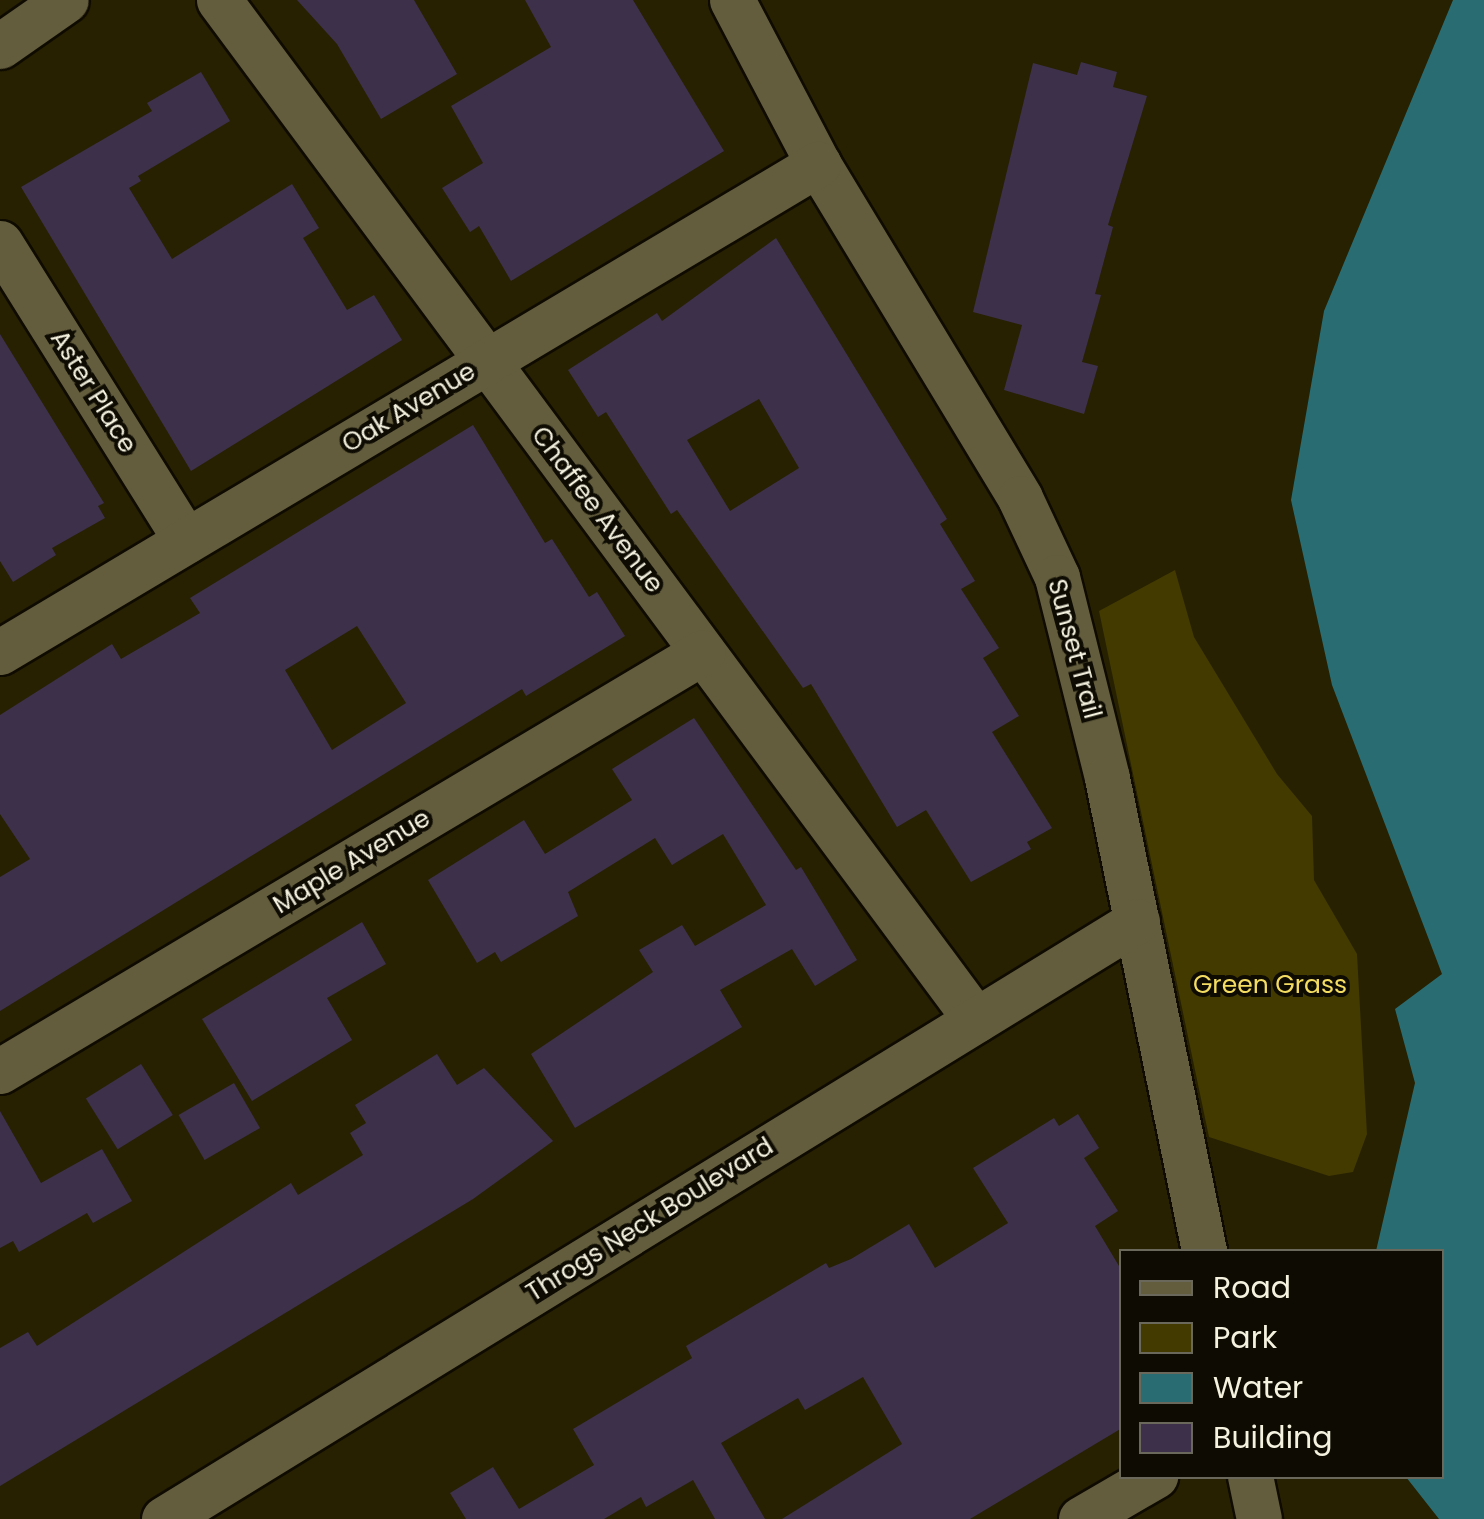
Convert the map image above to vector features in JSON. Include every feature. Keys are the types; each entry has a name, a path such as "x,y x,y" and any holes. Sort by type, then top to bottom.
{"street":[{"path":"2,39 66,0"},
{"name":"Chaffee Avenue","path":"218,0 976,1020"},
{"name":"Sunset Trail","path":"732,0 818,164 1020,498 1057,577 1137,920 1203,1249"},
{"name":"Oak Avenue","path":"0,652 818,164"},
{"name":"Aster Place","path":"0,243 186,541"},
{"name":"Maple Avenue","path":"0,1072 704,652"},
{"name":"Throgs Neck Boulevard","path":"164,1519 1137,920"},
{"path":"1082,1519 1150,1479"},
{"path":"1251,1479 1259,1519"}],"green space":[{"name":"Green Grass","path":"1175,570 1194,637 1277,774 1312,816 1314,880 1357,954 1367,1134 1353,1172 1329,1176 1209,1137 1099,611"}],"water":[{"path":"1453,0 1484,0 1484,1519 1439,1519 1408,1479 1444,1479 1444,1249 1376,1249 1415,1083 1395,1009 1442,974 1332,685 1291,500 1324,311"}],"building":[{"path":"297,0 414,0 457,74 381,119 337,44"},
{"path":"525,0 633,0 724,151 511,281 479,226 470,232 442,188 483,163 451,106 551,47"},
{"path":"1081,62 1117,72 1113,87 1147,96 1108,225 1113,227 1095,294 1101,295 1082,362 1098,366 1084,414 1004,390 1022,325 973,312 1033,63 1077,75"},
{"path":"201,72 230,121 138,176 141,181 129,188 172,259 292,184 319,228 303,238 347,310 374,295 402,340 191,471 21,187 152,111 147,103"},
{"path":"776,238 947,519 940,524 975,581 961,589 999,648 983,658 1019,716 992,732 1052,828 1027,842 1031,849 971,882 926,810 897,827 811,684 803,688 677,510 671,514 606,412 598,417 568,370 657,313 662,321","holes":["759,399 799,468 730,511 687,440"]},
{"path":"0,334 104,503 98,506 105,518 52,548 56,555 13,582 0,561"},
{"path":"473,425 545,543 552,539 589,597 597,592 625,636 526,696 522,689 0,1011 0,877 30,859 0,814 0,715 112,644 121,659 200,613 190,598","holes":["357,626 406,703 332,750 285,670"]},
{"path":"694,718 796,870 801,867 857,960 815,986 792,949 720,990 742,1027 575,1128 531,1054 653,972 639,950 682,925 695,946 766,905 723,834 672,865 655,838 568,892 578,916 501,962 495,952 477,963 428,880 524,820 545,854 632,800 612,769"},
{"path":"362,922 386,964 327,998 352,1040 252,1101 202,1019"},
{"path":"437,1054 457,1085 484,1068 553,1141 473,1199 0,1486 0,1348 28,1332 37,1346 291,1183 298,1195 363,1155 350,1133 366,1123 355,1105"},
{"path":"141,1064 173,1115 118,1149 86,1098"},
{"path":"234,1083 260,1128 205,1160 179,1115"},
{"path":"0,1111 41,1183 102,1149 132,1201 93,1223 87,1213 19,1252 13,1241 0,1248"},
{"path":"1078,1114 1099,1148 1084,1158 1118,1211 1095,1226 1119,1266 1119,1430 970,1519 782,1519 902,1444 863,1377 805,1410 798,1398 721,1443 765,1519 715,1519 693,1480 646,1507 641,1497 604,1519 466,1519 450,1493 493,1467 519,1509 594,1465 573,1429 692,1358 686,1346 826,1263 829,1268 851,1259 909,1224 935,1268 1008,1223 973,1168 1054,1118 1059,1126"}]}
